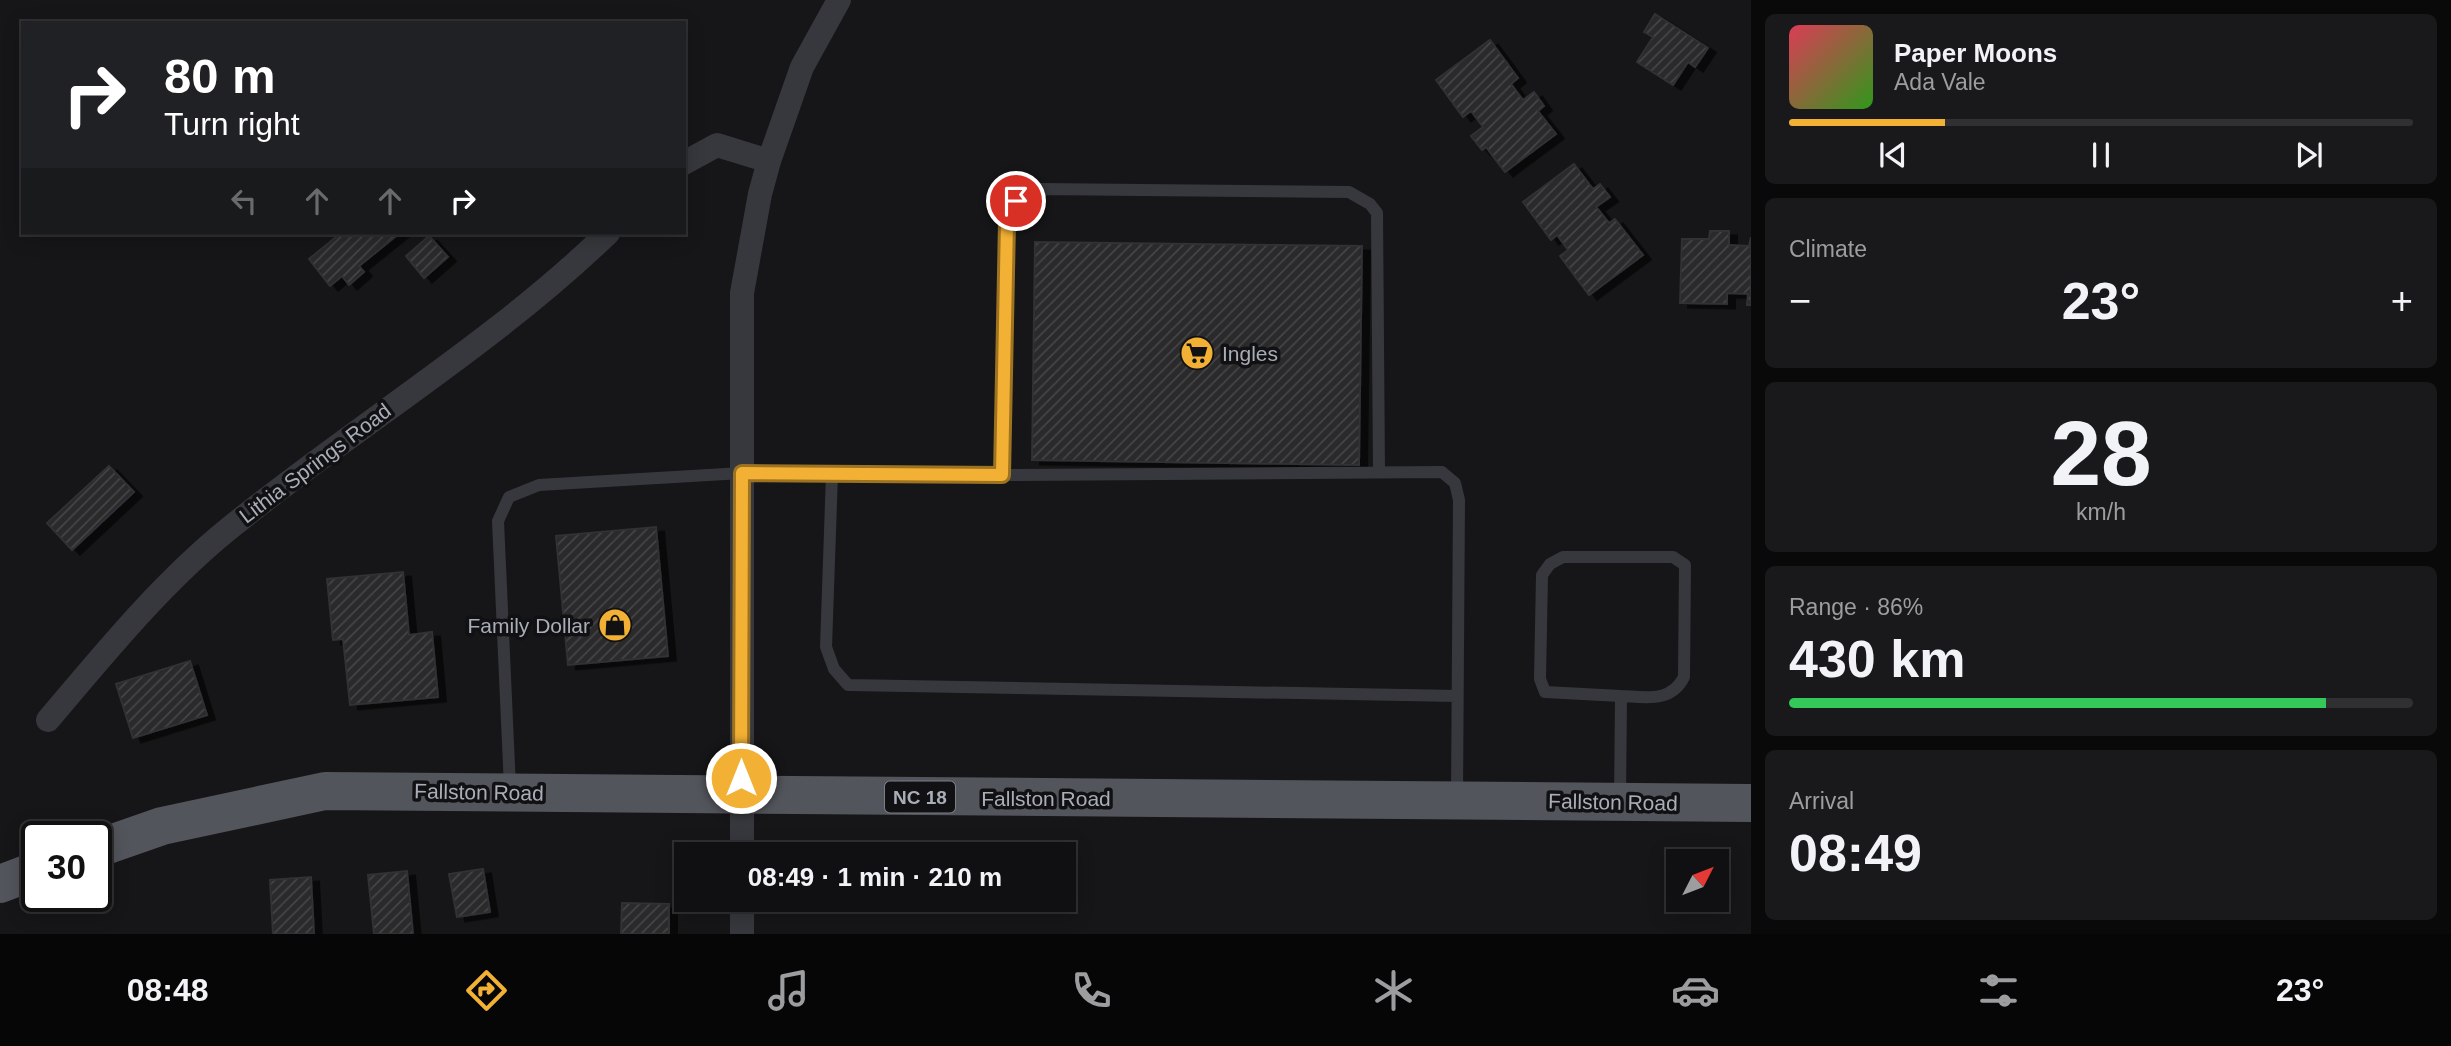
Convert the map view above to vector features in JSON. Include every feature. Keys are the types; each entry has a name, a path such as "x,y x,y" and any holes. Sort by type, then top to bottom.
{"main road":[{"name":"Fallston Road","path":"112,843 162,826 325,791 1751,803"},
{"path":"0,884 21,876"}],"street":[{"path":"741,842 743,293 760,194 769,161 802,67 839,0"},
{"path":"686,162 717,145 769,161"},
{"name":"Lithia Springs Road","path":"48,720 142,609 225,532 508,318 606,235"},
{"path":"742,912 742,934"}],"lane":[{"path":"1002,475 1007,222 1016,201 1039,189 1349,192 1370,204 1377,214 1379,470"},
{"path":"510,792 498,521 509,497 540,485 742,473 1002,475 1379,470 1442,472 1455,483 1459,500 1457,800"},
{"path":"832,474 826,647 834,669 848,685 1457,696"},
{"path":"1674,557 1685,565 1684,677 1678,689 1662,697 1621,696 1545,692 1540,679 1542,575 1550,564 1563,558 1674,557"},
{"path":"1620,803 1621,696"}],"building":[{"path":"1655,14 1708,48 1695,67 1688,62 1673,85 1637,62 1653,37 1644,32"},
{"path":"1490,40 1518,78 1511,84 1523,100 1534,92 1544,106 1538,111 1556,134 1505,172 1486,147 1482,150 1471,136 1483,127 1471,111 1463,117 1436,80"},
{"path":"1574,164 1593,189 1600,184 1610,197 1596,207 1609,223 1615,219 1643,255 1589,295 1560,256 1568,250 1557,235 1551,240 1523,202"},
{"path":"1710,231 1729,231 1729,245 1749,246 1751,237 1751,305 1747,305 1748,294 1727,293 1727,304 1680,303 1682,239 1709,239"},
{"path":"339,235 398,235 359,266 364,272 349,285 342,276 330,286 309,259"},
{"path":"429,236 448,257 424,278 406,256"},
{"name":"Ingles","path":"1035,242 1362,246 1359,465 1032,460"},
{"path":"109,466 134,492 72,550 47,523"},
{"path":"656,527 668,656 568,665 556,536"},
{"path":"403,572 409,635 432,632 438,697 350,705 343,639 333,640 327,579"},
{"path":"190,661 207,715 133,738 116,684"},
{"path":"483,869 490,912 457,917 449,874"},
{"path":"407,871 413,934 374,934 368,875"},
{"path":"311,877 314,934 273,934 270,880"},
{"path":"622,903 669,904 669,934 621,934"}],"place":[{"name":"Ingles","path":"1197,353"},
{"name":"Family Dollar","path":"615,625"}],"route":[{"path":"741,778 742,473 1002,475 1007,222 1016,201"}]}
